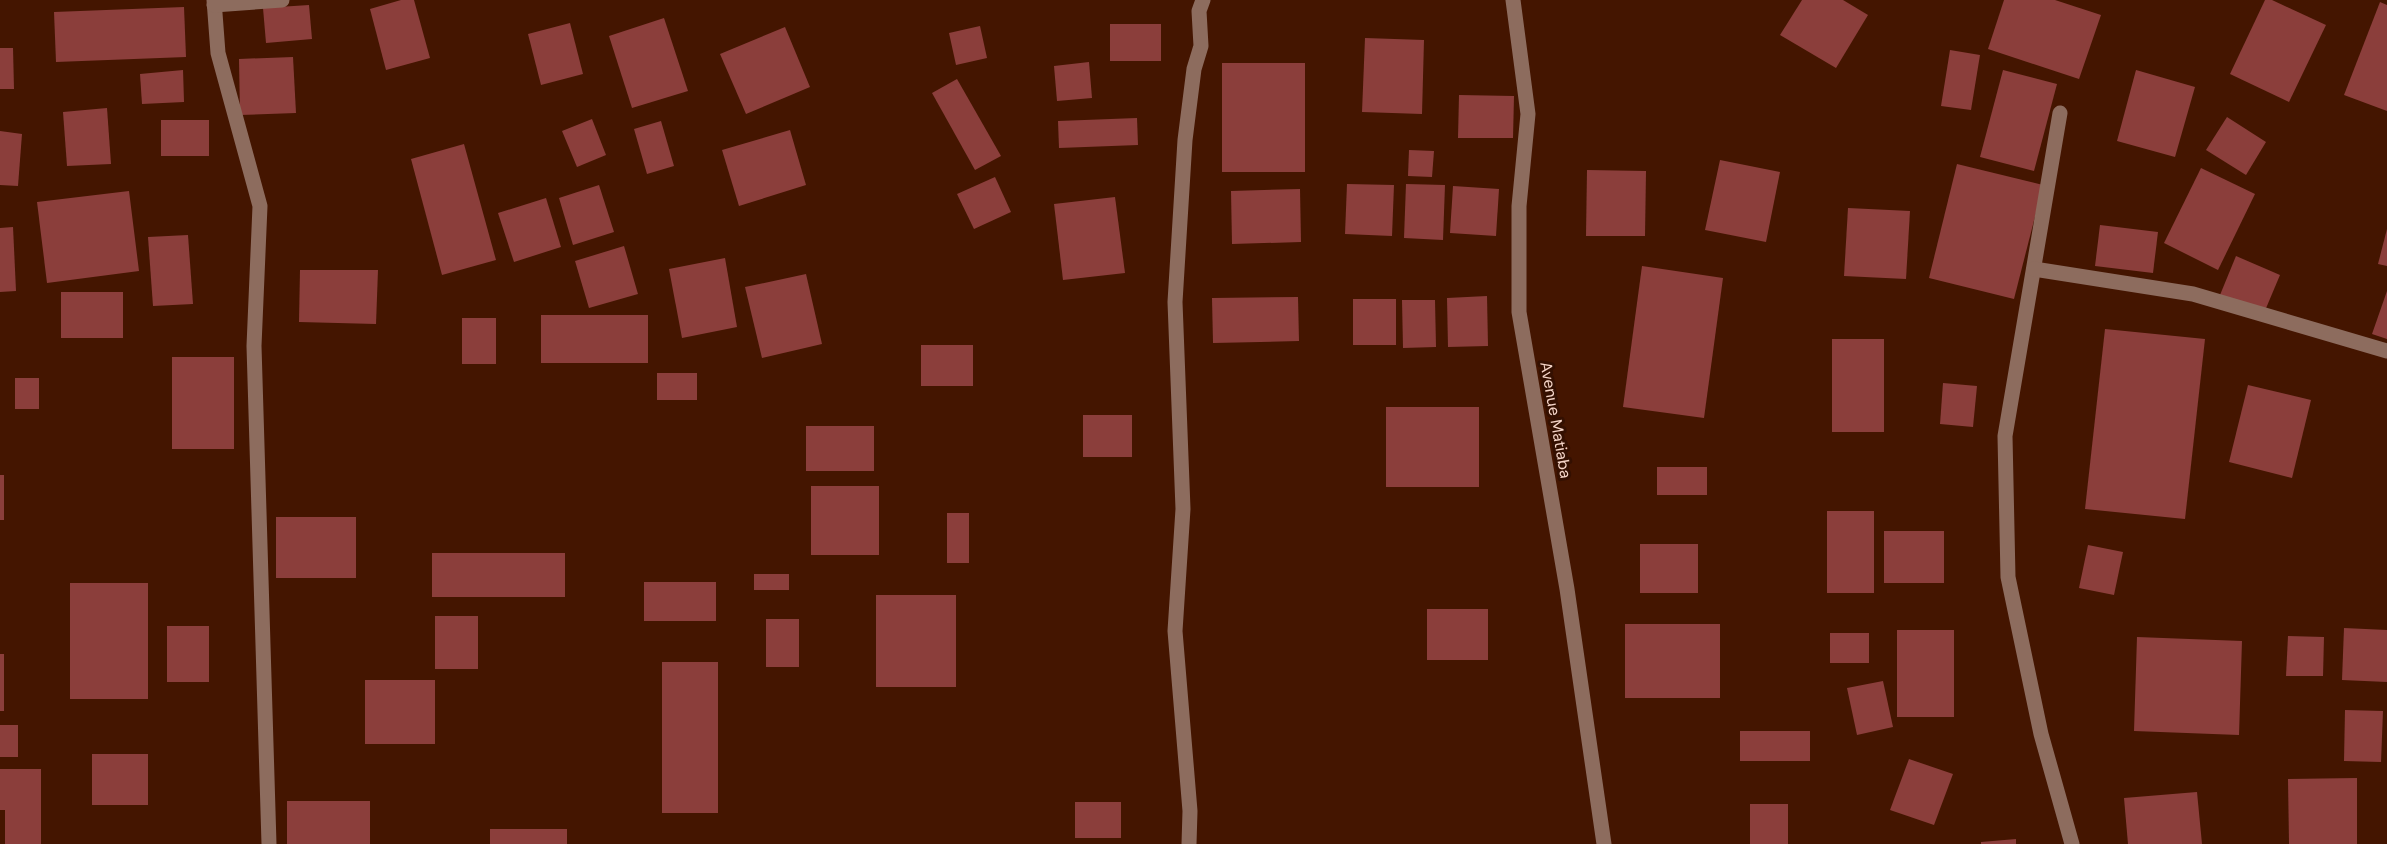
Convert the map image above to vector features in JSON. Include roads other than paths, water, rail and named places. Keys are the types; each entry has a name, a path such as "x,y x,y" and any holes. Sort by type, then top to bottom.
{"street":[{"path":"269,844 254,346 260,206 218,52 214,2 282,0"},
{"path":"1190,844 1190,811 1174,631 1184,509 1174,302 1185,140 1194,69 1201,46 1199,11 1203,0"},
{"name":"Avenue Matiaba","path":"1513,0 1528,114 1519,207 1519,312 1567,589 1604,844"},
{"path":"2060,113 2006,436 2008,577 2041,734 2072,844"},
{"path":"2034,269 2193,294 2387,351"}]}
